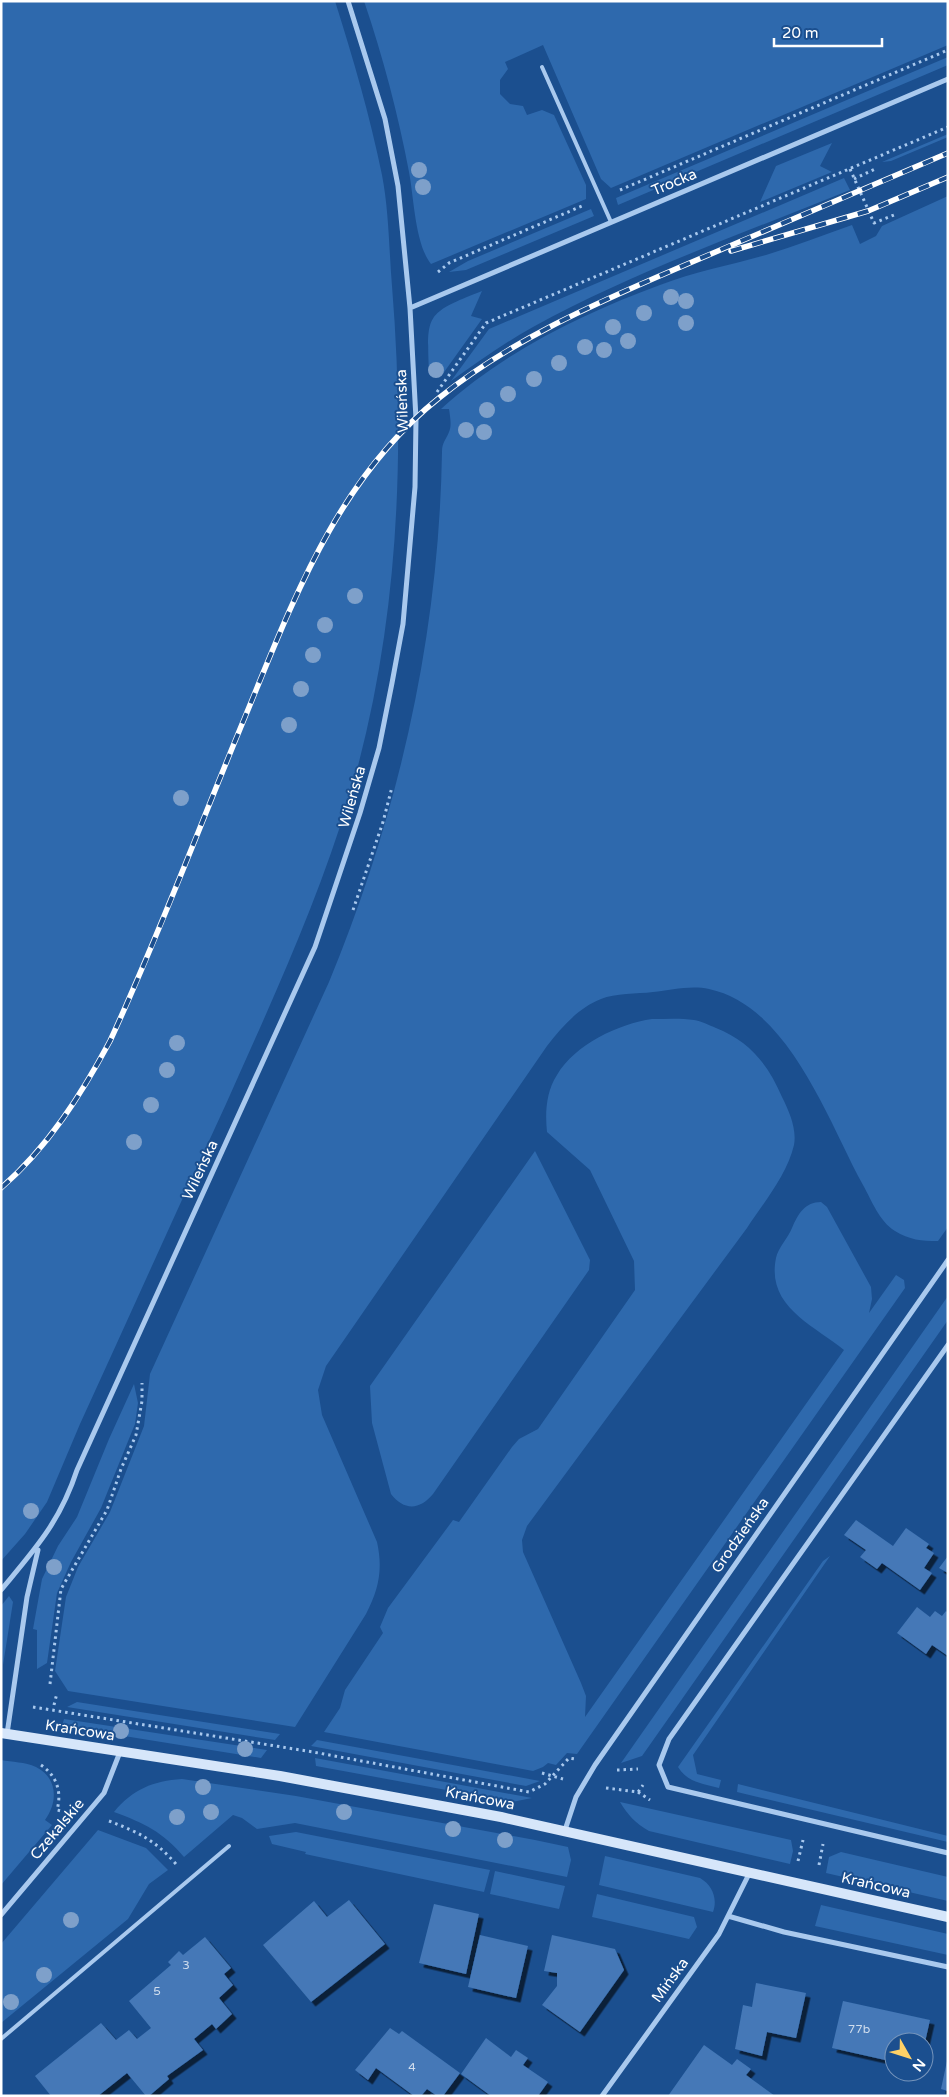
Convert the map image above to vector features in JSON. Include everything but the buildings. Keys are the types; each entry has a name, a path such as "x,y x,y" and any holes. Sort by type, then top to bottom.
{"street":[{"name":"Wileńska","path":"1,1590 40,1544 68,1496 81,1461 290,1006 334,896 378,748 403,624 410,563 415,488 416,419 410,308 398,186 385,119 348,1"},
{"name":"Trocka","path":"410,308 948,80"},
{"name":"Grodzieńska","path":"565,1830 576,1797 594,1765 948,1260"},
{"path":"948,1345 669,1739 659,1765 668,1787 948,1853"},
{"name":"Wileńska","path":"4,1733 26,1597 40,1544"},
{"name":"Krańcowa","path":"4,1733 289,1778 565,1830 948,1917"},
{"name":"Czekalskie","path":"1,1915 104,1793 120,1752"},
{"name":"Mińska","path":"602,2096 719,1934 750,1872"},
{"path":"728,1916 784,1932 948,1967"}],"lane":[{"path":"542,67 611,222"},
{"path":"1,2039 229,1846"}],"path":[{"path":"410,308 440,269 449,263 948,50"},
{"path":"437,399 437,391 486,323 948,127"},
{"path":"850,169 874,223 894,215"},
{"path":"854,179 875,169"},
{"path":"349,919 384,822 394,781"},
{"path":"50,1684 61,1589 107,1510 121,1469 136,1435 142,1401 142,1381"},
{"path":"54,1705 57,1693"},
{"path":"38,1708 305,1751 529,1792 545,1784 569,1758"},
{"path":"34,1762 47,1769 53,1776 59,1795 57,1810 61,1811"},
{"path":"106,1821 152,1840 160,1846 190,1879"}],"shaded area":[{"path":"1,1 335,1 367,109 386,202 396,351 398,415 394,545 388,609 378,673 365,736 349,798 323,876 276,991 80,1424 47,1502 25,1534 1,1561"},
{"path":"364,1 948,1 948,45 611,188 601,179 543,45 505,62 508,69 500,80 500,94 510,104 523,106 527,115 542,110 554,115 586,185 586,199 431,264 418,233 409,172 395,107 384,64"},
{"path":"948,57 948,65 618,205 616,198"},
{"path":"948,134 948,137 891,161 882,162"},
{"path":"832,143 820,166 832,172 760,202 776,166"},
{"path":"844,178 850,190 689,254 610,288 522,333 451,381 489,329"},
{"path":"948,196 948,1227 938,1241 926,1241 905,1236 889,1227 873,1204 803,1069 784,1042 762,1018 737,1000 709,989 681,988 613,996 601,999 585,1007 571,1019 547,1046 326,1366 318,1390 322,1415 377,1542 380,1570 377,1587 366,1614 295,1727 68,1691 55,1671 66,1597 78,1567 110,1512 144,1426 150,1374 329,982 376,854 411,722 433,588 439,520 442,449 450,427 449,409 441,409 465,388 517,352 544,336 630,296 686,276 777,252 852,225 860,244 876,236 882,226"},
{"path":"591,209 594,216 466,270 449,272 468,261"},
{"path":"482,291 471,316 482,319 442,375 429,375 428,339 433,319 449,305"},
{"path":"652,1019 699,1021 728,1033 748,1047 764,1064 776,1085 792,1120 795,1139 791,1156 781,1178 747,1228 527,1526 522,1540 523,1552 586,1696 585,1717 844,1350 795,1313 785,1302 778,1290 775,1275 776,1258 800,1214 811,1204 821,1202 827,1207 871,1287 872,1299 869,1313 896,1275 904,1280 905,1288 577,1754 567,1753 556,1765 548,1763 533,1771 324,1732 340,1708 345,1690 383,1633 380,1627 388,1608 453,1520 459,1522 512,1447 519,1439 538,1429 635,1290 634,1261 590,1170 547,1132 546,1110 548,1095 553,1082 565,1064 575,1054 586,1045 612,1031"},
{"path":"535,1151 590,1260 589,1270 433,1494 417,1506 407,1506 396,1500 391,1494 372,1423 370,1386"},
{"path":"948,1296 948,1320 642,1756 621,1763"},
{"path":"134,1384 138,1403 135,1424 101,1508 71,1562 57,1593 47,1663 37,1669 37,1630 33,1629 42,1579 58,1546 77,1517"},
{"path":"830,1556 693,1755 697,1774 721,1780 719,1788 701,1784 686,1776 678,1767 823,1561"},
{"path":"9,1596 13,1602 3,1665 1,1606"},
{"path":"77,1702 280,1734 275,1740 67,1707"},
{"path":"64,1719 267,1750 261,1758 62,1726"},
{"path":"317,1740 540,1781 526,1786 311,1746"},
{"path":"315,1758 532,1798 512,1802 316,1766"},
{"path":"1,1760 27,1764 43,1772 49,1777 52,1784 54,1798 45,1820 52,1825 1,1885"},
{"path":"182,1779 296,1796 535,1840 568,1847 571,1860 567,1877 295,1823 257,1829 242,1818 233,1815 184,1857 168,1841 152,1829 114,1812 129,1797 144,1788 153,1784"},
{"path":"738,1784 948,1836 948,1842 737,1792"},
{"path":"620,1802 791,1840 793,1851 790,1864 649,1831 632,1818"},
{"path":"98,1830 146,1848 168,1870 149,1884 128,1919 1,2023 1,1944"},
{"path":"296,1832 490,1870 484,1892 305,1854 306,1852 272,1844 269,1836"},
{"path":"841,1852 948,1877 948,1901 826,1873 829,1857"},
{"path":"605,1856 700,1878 708,1884 713,1892 715,1902 713,1912 599,1885"},
{"path":"495,1871 565,1886 559,1909 490,1894"},
{"path":"597,1894 694,1917 697,1927 689,1939 592,1917"},
{"path":"821,1905 948,1934 948,1955 815,1926"}],"railway":[{"path":"1,1188 48,1138 75,1100 110,1041 301,586 345,504 372,466 403,430 466,377 495,358 554,325 647,282 948,153"},
{"path":"731,251 868,211 948,177"}]}
